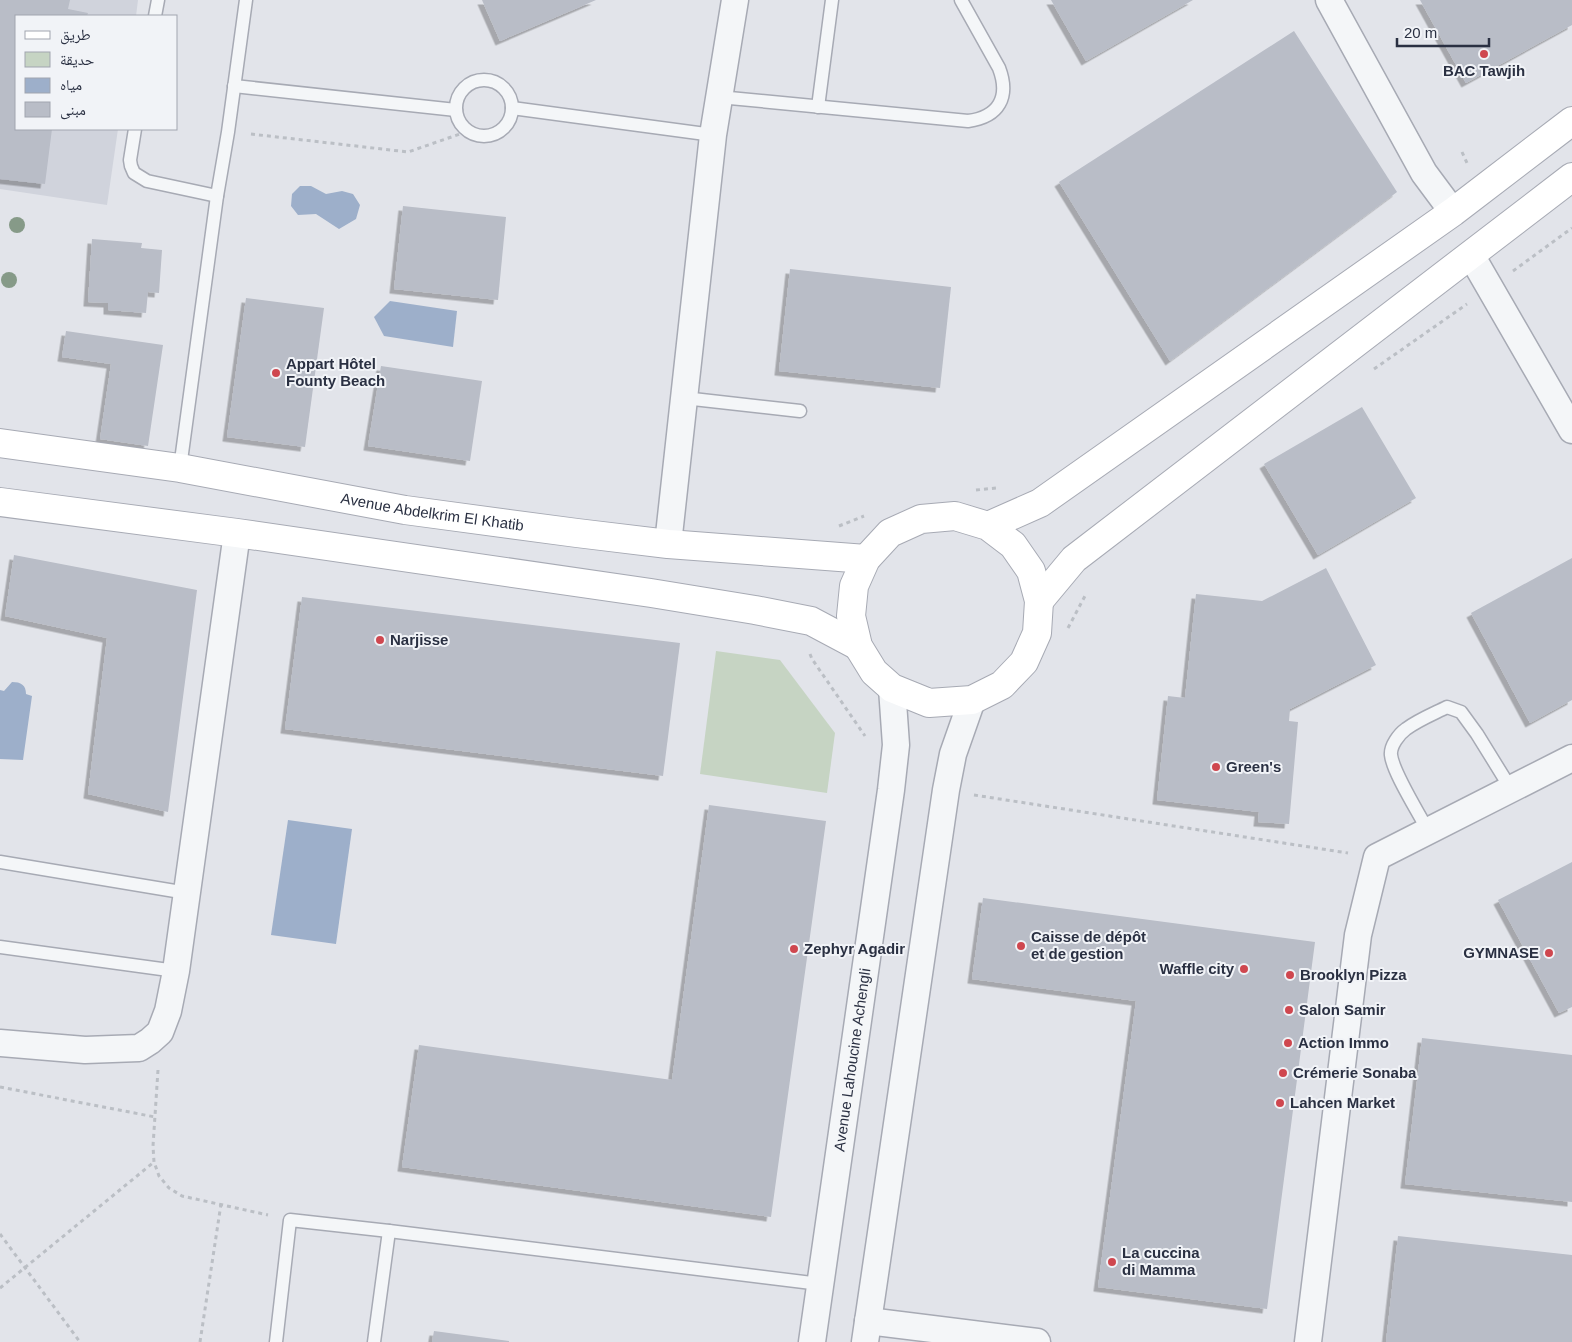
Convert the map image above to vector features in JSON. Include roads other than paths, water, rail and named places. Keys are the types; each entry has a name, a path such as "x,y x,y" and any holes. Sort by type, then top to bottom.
{"street":[{"path":"668,544 713,136 736,0"},
{"path":"1330,0 1424,173 1453,212"},
{"path":"988,526 1040,503 1453,212 1572,121"},
{"path":"1039,601 1074,558 1572,177"},
{"path":"1472,255 1572,430"},
{"name":"Avenue Abdelkrim El Khatib","path":"0,443 180,468 405,510 576,533 668,544 866,558"},
{"path":"0,502 236,533 651,593 755,610 811,621 858,646"},
{"path":"955,516 988,526 1013,545 1031,571 1039,601 1037,633 1024,662 1002,685 972,700 928,703 892,688 874,672 858,646 851,616 854,586 866,558 890,533 921,519 955,516"},
{"path":"0,1043 85,1050 119,1050 139,1048 160,1032 168,1011 176,971 236,533"},
{"name":"Avenue Lahoucine Achengli","path":"812,1342 891,790 896,745 892,688"},
{"path":"972,700 953,754 946,790 867,1331 1037,1342"},
{"path":"1308,1342 1358,935 1377,857 1572,758"}],"lane":[{"path":"155,15 158,0"},
{"path":"180,468 246,0"},
{"path":"818,107 832,0"},
{"path":"719,97 968,121 980,120 1000,104 1004,92 1004,80 1000,68 961,0"},
{"path":"478,81 489,81 498,84 506,90 512,108 510,118 505,127 497,133 487,136 477,136 468,131 460,122 456,110 457,100 462,91 478,81"},
{"path":"234,86 456,110"},
{"path":"512,108 713,136"},
{"path":"135,130 130,160 134,173 147,181 217,196"},
{"path":"684,398 800,411"},
{"path":"1428,831 1396,771 1391,754 1393,745 1404,729 1427,716 1447,707 1461,712 1511,789"},
{"path":"0,862 187,892"},
{"path":"0,947 176,971"},
{"path":"276,1342 290,1220 820,1284"},
{"path":"374,1342 389,1231"}],"water":[{"path":"300,186 311,186 326,194 342,191 353,194 360,205 356,219 339,229 316,214 298,215 291,206 292,194"},
{"path":"390,301 457,311 453,347 384,336 374,317"},
{"path":"12,682 22,685 25,688 26,694 32,696 23,760 0,759 0,690 4,691"},
{"path":"288,820 352,829 336,944 271,935"}],"place":[{"name":"BAC Tawjih","path":"1484,54"},
{"name":"Appart Hôtel Founty Beach","path":"276,373"},
{"name":"Narjisse","path":"380,640"},
{"name":"Green's","path":"1216,767"},
{"name":"Caisse de dépôt et de gestion","path":"1021,946"},
{"name":"Zephyr Agadir","path":"794,949"},
{"name":"GYMNASE","path":"1549,953"},
{"name":"Waffle city","path":"1244,969"},
{"name":"Brooklyn Pizza","path":"1290,975"},
{"name":"Salon Samir","path":"1289,1010"},
{"name":"Action Immo","path":"1288,1043"},
{"name":"Crémerie Sonaba","path":"1283,1073"},
{"name":"Lahcen Market","path":"1280,1103"},
{"name":"La cuccina di Mamma","path":"1112,1262"}]}
